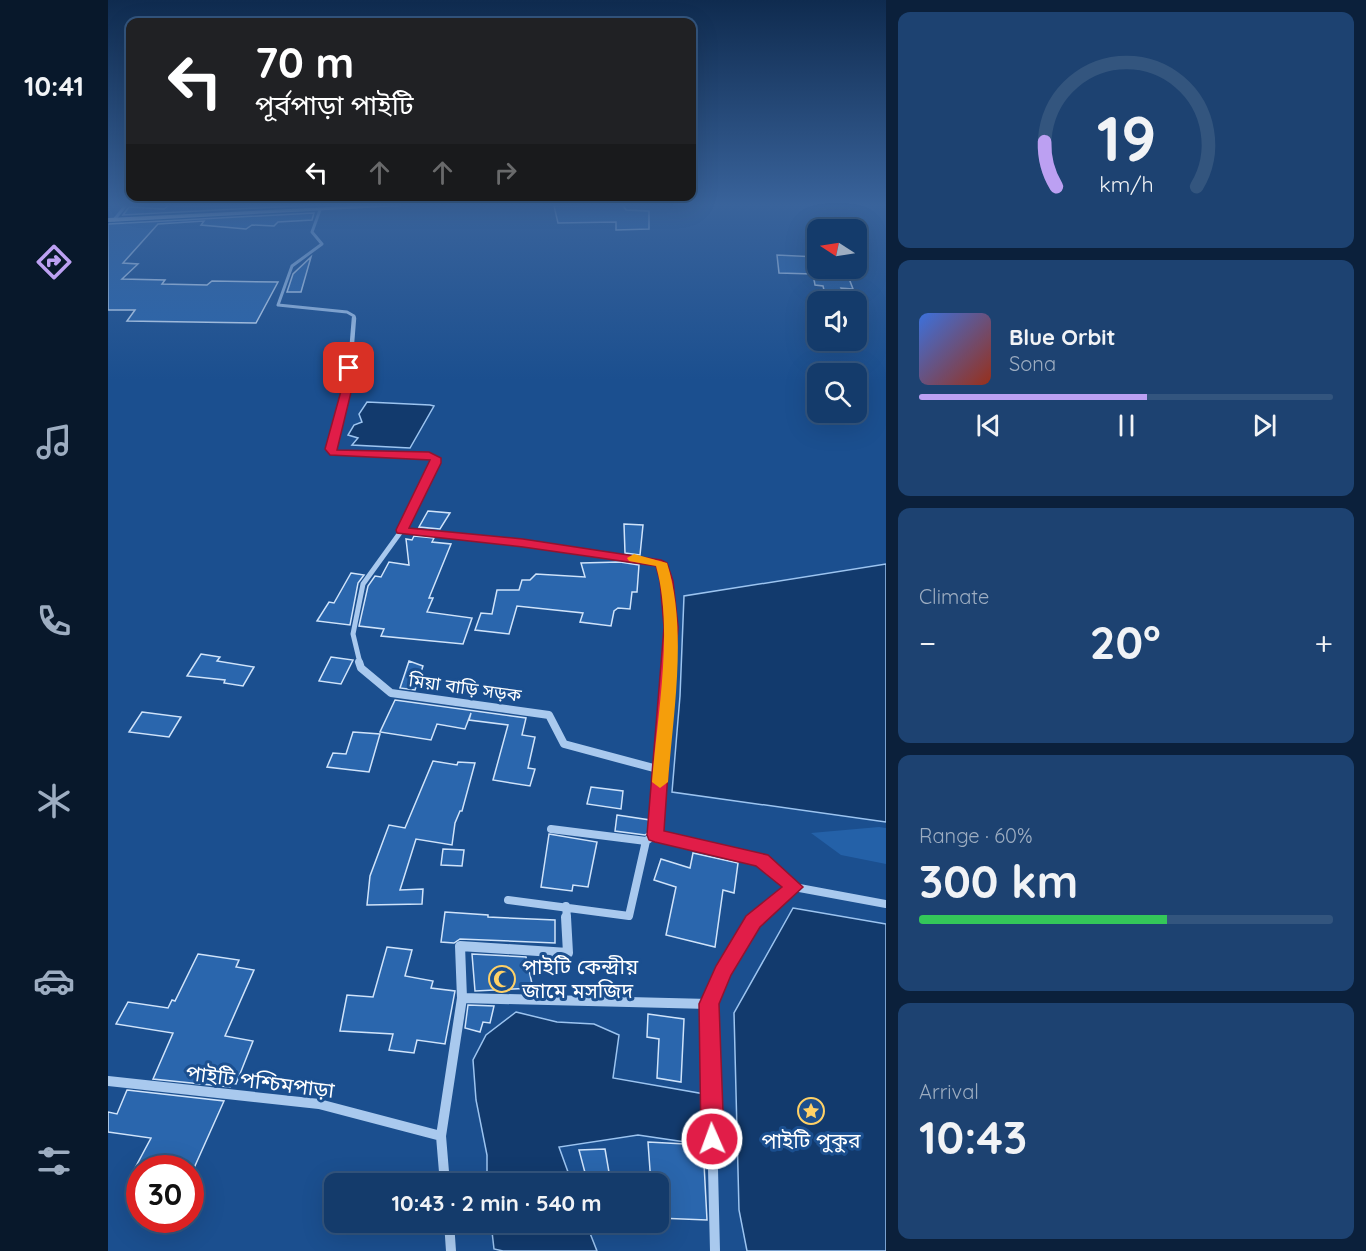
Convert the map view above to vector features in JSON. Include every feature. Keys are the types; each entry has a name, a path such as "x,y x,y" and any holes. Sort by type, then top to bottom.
{"street":[{"path":"296,263 292,266 278,305 347,312 354,316 349,380 331,449 334,453 429,455 436,458 436,463 402,530 523,543 661,563 666,581 671,627 655,835"},
{"name":"মিয়া বাড়ি সড়ক","path":"402,530 363,584 353,634 361,668 391,693 549,714 564,744 661,770"},
{"path":"551,829 646,840 655,835 761,860 794,887 886,904"},
{"path":"508,900 629,916 646,840"},
{"path":"715,1251 709,1004 723,972 753,922 794,887"},
{"path":"444,1173 441,1136 462,998 460,946 568,953 566,906"},
{"path":"462,998 709,1004"},
{"name":"পাইটি পশ্চিমপাড়া","path":"108,1080 319,1104 441,1136"},
{"path":"450,1233 451,1251"}],"shaded area":[{"path":"367,402 434,406 410,448 352,445 358,438 348,435 354,425 362,422 359,414"},
{"path":"886,564 886,822 672,792 680,696 684,596"},
{"path":"886,828 886,864 841,855 811,833"},
{"name":"পাইটি পুকুর","path":"793,908 886,924 886,1251 747,1251 739,1210 734,1013"},
{"path":"516,1012 557,1022 594,1024 619,1035 613,1078 710,1095 713,1146 638,1135 559,1147 568,1173 487,1173 487,1155 476,1100 473,1060 486,1035"},
{"path":"492,1233 590,1233 597,1251 503,1251 494,1249"}],"building":[{"path":"108,263 138,264 122,279 165,280 162,284 207,285 212,281 278,282 256,323 127,321 135,310 108,310"},
{"path":"304,263 309,263 301,292 287,292 293,274"},
{"path":"778,263 807,263 807,274 779,273"},
{"path":"814,279 849,279 853,289 841,288 843,291 824,291 823,286 815,285"},
{"path":"428,511 450,513 440,529 419,527"},
{"path":"624,524 643,525 640,555 625,553"},
{"path":"414,536 434,538 432,542 451,544 429,598 433,598 427,612 472,618 463,644 381,636 384,629 359,626 368,586 375,576 381,577 389,562 409,565 406,539 412,540"},
{"path":"620,562 639,565 637,592 632,592 630,609 618,608 614,611 611,626 580,622 583,613 517,606 509,634 475,630 481,613 492,614 497,590 519,590 522,580 530,580 536,574 585,577 581,563"},
{"path":"351,573 364,575 358,583 350,625 317,621 329,602 334,603"},
{"path":"201,654 220,657 217,661 254,667 243,686 224,683 225,680 187,676"},
{"path":"331,657 353,660 341,684 319,681"},
{"path":"409,661 423,666 415,690 400,688"},
{"path":"395,700 526,718 522,735 535,737 528,768 535,769 530,786 493,780 508,725 469,720 471,713 465,729 437,724 431,740 380,732"},
{"path":"142,712 181,717 169,737 129,732"},
{"path":"353,732 380,734 369,772 327,767 333,753 346,754"},
{"path":"433,761 457,765 458,762 475,763 462,811 455,823 452,845 416,839 400,890 423,889 422,904 367,905 370,876 389,825 405,828"},
{"path":"591,787 623,791 621,809 587,804"},
{"path":"617,815 650,820 649,832 645,835 615,831"},
{"path":"549,834 597,842 588,887 573,885 572,891 541,887"},
{"path":"443,849 464,850 462,866 441,865"},
{"path":"693,853 738,863 734,893 723,890 715,947 666,935 676,887 654,880 661,859 690,868"},
{"path":"445,912 488,915 488,917 555,920 555,943 460,939 454,943 441,942"},
{"path":"387,947 412,950 405,976 433,981 431,988 455,991 445,1044 417,1040 414,1053 389,1050 393,1034 340,1031 347,995 373,997"},
{"path":"198,954 239,960 236,967 254,970 225,1036 253,1041 236,1084 231,1083 230,1087 153,1079 173,1033 116,1024 128,1002 168,1008 172,1000 175,1001"},
{"path":"472,954 526,957 533,988 475,991"},
{"path":"468,1005 494,1006 490,1023 483,1022 480,1032 465,1028"},
{"path":"648,1014 684,1019 681,1082 657,1078 659,1039 647,1037"},
{"path":"127,1090 224,1101 200,1155 142,1155 151,1138 108,1132 108,1112 117,1114"},
{"path":"648,1142 703,1145 707,1220 669,1218 669,1173 650,1173"},
{"path":"605,1149 609,1173 585,1173 579,1150"}],"slow traffic":[{"path":"634,558 661,563 666,581 671,627 660,782"}],"place":[{"name":"পাইটি কেন্দ্রীয় জামে মসজিদ","path":"502,979"},
{"name":"পাইটি পুকুর","path":"811,1111"}],"route":[{"path":"349,368 349,380 331,449 334,453 429,455 436,458 436,463 402,530 420,534 523,543 661,563 666,581 671,627 655,835 735,852 761,860 794,887 753,922 723,972 709,1004 712,1139"}]}
